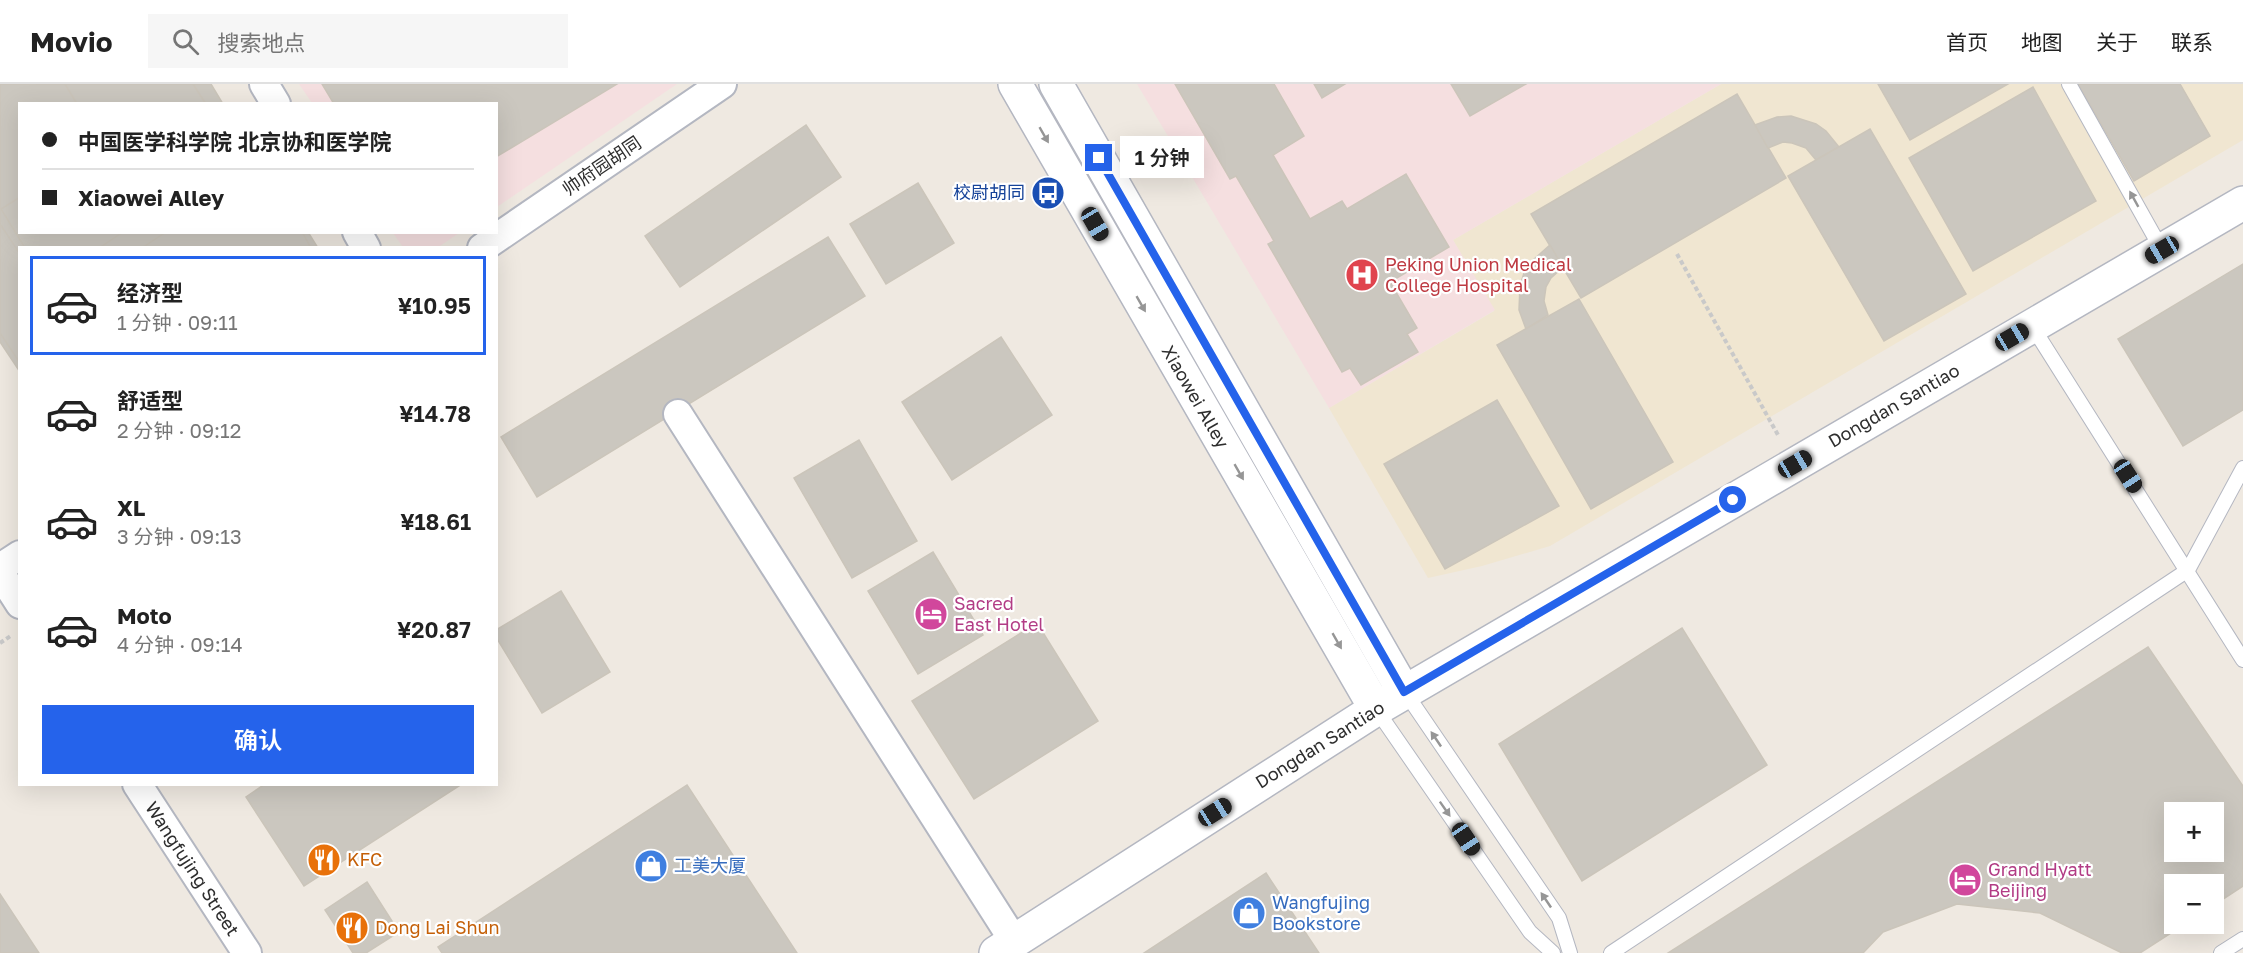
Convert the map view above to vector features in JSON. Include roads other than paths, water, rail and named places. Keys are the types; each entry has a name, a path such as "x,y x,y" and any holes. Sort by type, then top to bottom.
{"street":[{"path":"264,84 275,102"},
{"name":"帅府园胡同","path":"485,246 722,84"},
{"name":"Xiaowei Alley","path":"1015,84 1376,709"},
{"name":"Xiaowei Alley","path":"1056,84 1404,692"},
{"name":"Dongdan Santiao","path":"1005,947 1404,692 2243,203"},
{"path":"678,414 1005,947"},
{"path":"0,568 18,556"},
{"path":"0,573 18,601"},
{"name":"Wangfujing Street","path":"138,786 247,953"}],"lane":[{"path":"2069,84 2162,250"},
{"path":"2032,326 2243,660"},
{"path":"1611,953 2188,570 2243,468"},
{"path":"1404,692 1559,918 1570,953"},
{"path":"1376,709 1530,932 1553,953"},
{"path":"2221,953 2243,939"}],"place":[{"name":"校尉胡同","path":"1048,193"},
{"name":"Peking Union Medical College Hospital","path":"1362,275"},
{"name":"Sacred East Hotel","path":"931,614"},
{"name":"KFC","path":"324,860"},
{"name":"工美大厦","path":"651,866"},
{"name":"Grand Hyatt Beijing","path":"1965,880"},
{"name":"Wangfujing Bookstore","path":"1249,913"},
{"name":"Dong Lai Shun","path":"352,928"}]}
